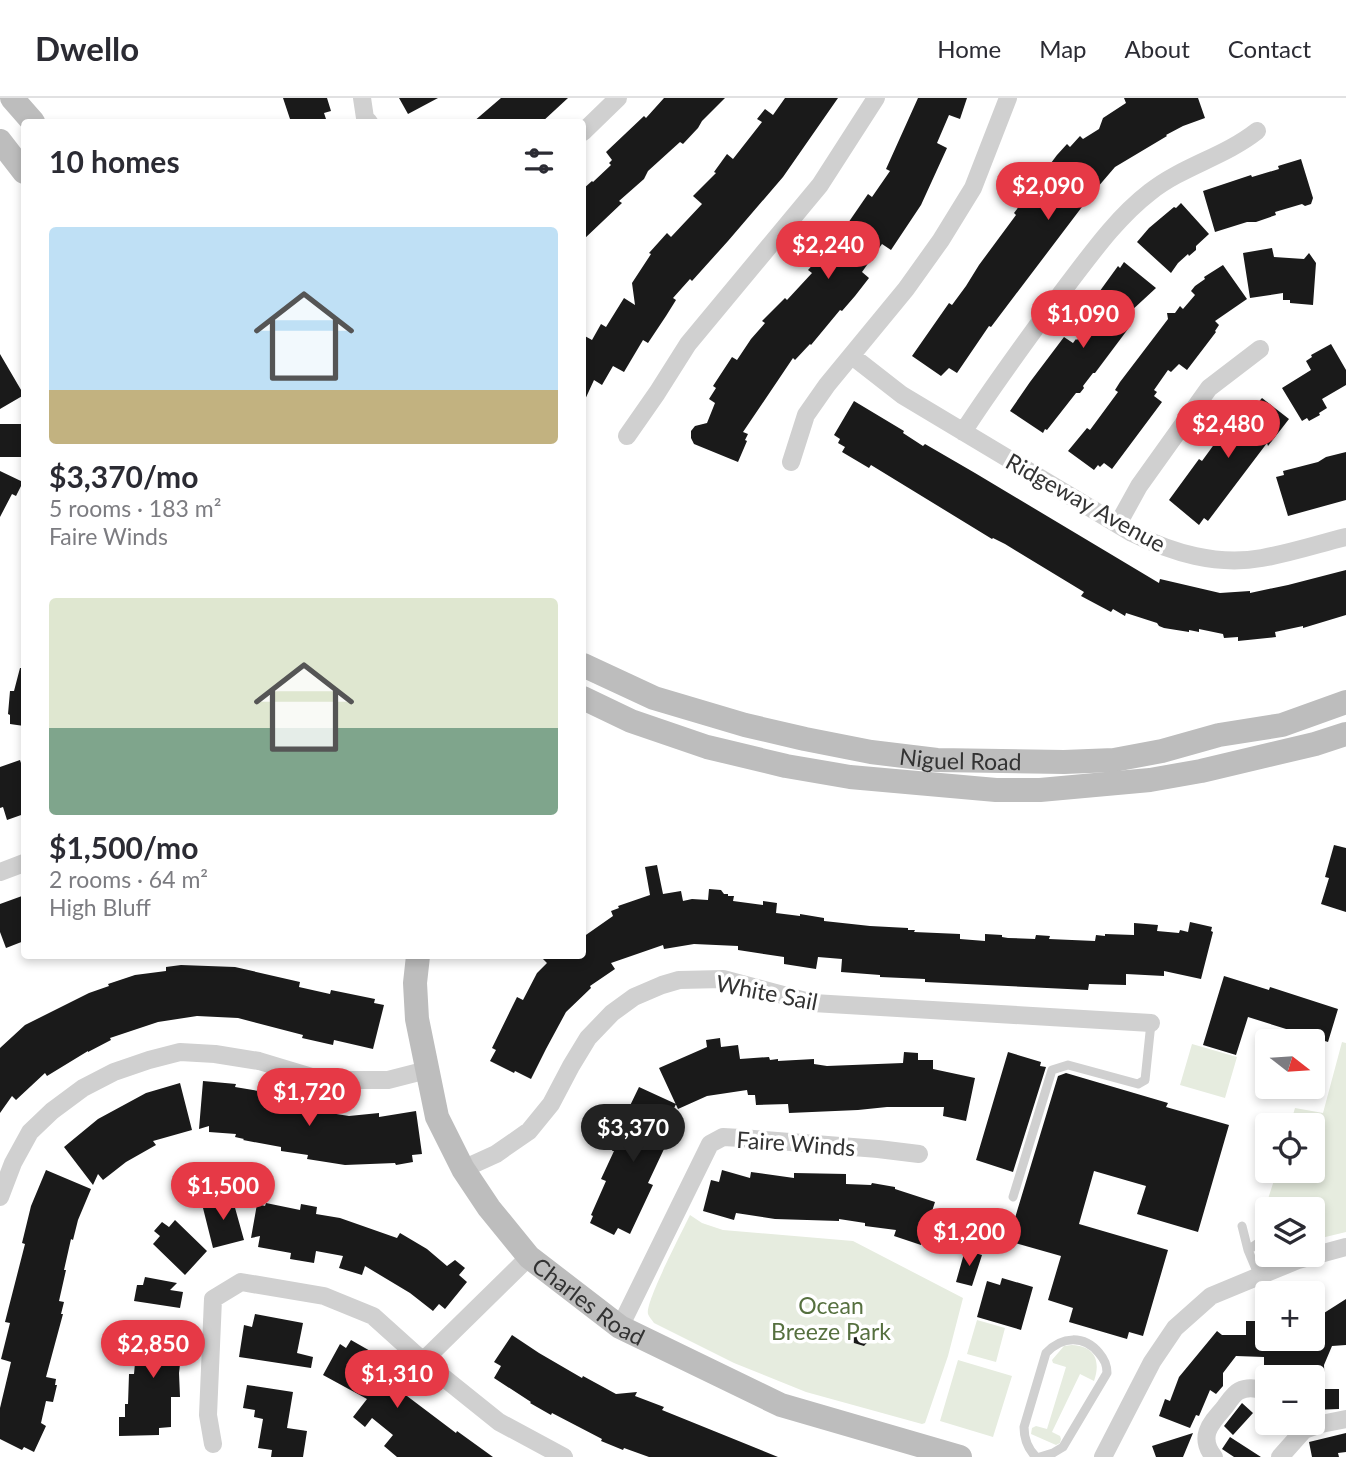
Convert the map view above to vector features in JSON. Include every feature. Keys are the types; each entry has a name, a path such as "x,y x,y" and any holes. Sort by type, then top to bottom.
{"main road":[{"path":"12,98 30,119"},
{"path":"0,141 21,168"},
{"name":"Niguel Road","path":"586,666 654,698 745,725 871,752 937,760 1114,760 1161,751 1219,735 1282,725 1346,702"},
{"name":"Niguel Road","path":"586,699 631,721 707,747 786,766 850,777 996,790 1040,790 1150,780 1201,771 1345,737"},
{"name":"Charles Road","path":"418,959 415,983 417,1019 437,1117 463,1169 489,1209 529,1257 620,1327 781,1405 960,1457"}],"street":[{"path":"362,98 366,119"},
{"path":"586,129 618,98"},
{"path":"627,436 688,344 820,185 876,98"},
{"path":"792,462 806,415 827,385 906,289 974,188 1008,98"},
{"path":"962,432 1013,357 1093,251 1124,216 1148,193 1171,177 1229,150 1256,131"},
{"path":"1118,524 1139,486 1209,388 1260,349"},
{"name":"Ridgeway Avenue","path":"852,356 902,395 962,432 1118,524 1170,550 1218,559 1260,558 1346,537"},
{"path":"0,872 21,864"},
{"name":"White Sail","path":"463,1169 496,1154 529,1131 551,1104 588,1038 612,1013 634,997 679,980 723,979 813,1003 1151,1023"},
{"path":"0,1196 13,1163 30,1132 52,1111 83,1088 114,1072 149,1060 180,1052 215,1054 259,1060 322,1080 388,1080 427,1070"},
{"name":"Faire Winds","path":"620,1327 710,1144 723,1137 919,1154"},
{"path":"1103,1457 1152,1362 1175,1328 1211,1296 1298,1260 1346,1247"},
{"path":"423,1361 529,1257"},
{"path":"213,1444 208,1415 213,1299 241,1282 324,1296 373,1316 423,1361 499,1422 564,1457"},
{"path":"1214,1457 1206,1439 1208,1427 1238,1392 1255,1388"},
{"path":"1325,1423 1346,1419"},
{"path":"1280,1457 1295,1435"}],"lane":[{"path":"1013,1197 1052,1070 1068,1065 1138,1084 1145,1080 1151,1023"},
{"path":"1242,1226 1259,1276"},
{"path":"1248,1250 1255,1245"},
{"path":"1077,1339 1091,1344 1107,1365 1107,1373 1063,1447 1038,1457 1024,1436 1024,1427 1046,1353 1053,1346 1065,1341 1077,1339"}],"green space":[{"path":"1342,1042 1346,1043 1346,1232 1325,1237 1325,1197 1269,1197 1273,1183 1325,1183 1323,1113"},
{"path":"1192,1044 1237,1057 1225,1098 1180,1085"},
{"path":"1295,1108 1323,1113 1294,1113"},
{"name":"Ocean Breeze Park","path":"690,1215 702,1223 723,1230 853,1241 963,1298 948,1356 925,1423 806,1392 734,1363 654,1323 648,1314 652,1296"},
{"path":"977,1320 1005,1328 996,1362 967,1354"},
{"path":"1072,1345 1091,1352 1096,1361 1096,1374 1094,1381 1080,1374 1052,1432 1061,1439 1056,1445 1031,1434 1032,1428 1036,1426 1047,1429 1066,1367 1053,1363 1052,1360 1064,1346"},
{"path":"958,1360 1012,1376 993,1437 940,1421"}],"building":[{"path":"283,98 327,98 331,111 324,113 326,119 290,119"},
{"path":"399,98 438,98 408,114"},
{"path":"501,98 568,98 545,119 476,119"},
{"path":"664,98 725,98 683,144 680,142 648,171 644,179 619,201 622,203 586,237 586,186 611,165 609,163 612,160 606,152 644,116 646,118"},
{"path":"785,98 838,98 783,177 692,281 690,279 673,298 676,300 666,316 648,343 643,340 624,372 613,366 602,385 594,380 586,397 586,337 592,340 601,324 606,327 624,298 635,305 632,283 651,254 649,253 667,233 671,237 702,204 693,196 716,173 714,172 727,154 733,159 762,122 757,119 765,109 773,115"},
{"path":"918,98 967,98 960,119 949,115 937,143 947,148 921,205 891,250 882,244 862,272 869,278 855,296 811,345 795,360 793,358 743,432 748,434 745,440 747,441 738,462 694,444 691,431 695,426 707,423 715,403 709,399 716,388 713,386 732,357 737,360 765,323 762,321 785,298 787,300 812,273 808,270 835,242 868,194 872,197 890,171 886,169"},
{"path":"1124,98 1198,98 1205,118 1166,135 1115,167 991,327 989,326 957,373 949,368 941,376 912,356 949,303 952,305 966,286 1023,201 1025,204 1049,174 1045,171 1057,155 1067,144 1070,147 1080,136 1083,139 1099,129 1103,118 1126,103"},
{"path":"1301,159 1313,198 1311,204 1302,204 1275,212 1276,215 1256,222 1247,222 1215,232 1203,191 1279,169 1278,166"},
{"path":"1181,203 1209,234 1171,273 1137,242 1149,228"},
{"path":"1272,248 1274,257 1304,259 1309,253 1316,263 1313,305 1290,303 1290,300 1283,300 1283,293 1250,298 1243,253"},
{"path":"1124,262 1156,288 1130,312 1133,316 1125,325 1128,329 1080,393 1076,393 1043,433 1010,411 1064,337 1073,343 1098,313 1089,306 1118,266 1120,268"},
{"path":"1223,265 1247,299 1215,321 1219,325 1216,332 1187,370 1179,364 1171,372 1168,370 1154,390 1157,392 1154,396 1162,402 1112,469 1104,463 1094,470 1068,451 1087,428 1090,430 1118,392 1115,390 1120,382 1168,319 1167,313 1175,313 1180,306 1183,309 1195,295 1191,291 1195,286"},
{"path":"1331,344 1346,370 1346,385 1322,399 1327,408 1319,413 1320,415 1309,421 1307,418 1302,421 1282,388 1311,370 1306,361 1311,355"},
{"path":"0,354 21,390 21,397 0,409"},
{"path":"1262,398 1289,419 1268,446 1267,443 1208,521 1204,518 1199,525 1169,500 1199,459 1202,461 1218,439 1216,437 1245,400 1254,407"},
{"path":"854,401 904,431 903,433 923,446 925,444 975,473 1159,583 1160,579 1220,593 1250,593 1346,570 1346,615 1303,628 1275,632 1276,637 1238,641 1238,637 1224,638 1223,634 1199,629 1199,632 1189,632 1164,628 1126,613 1125,616 1113,609 1111,612 1081,596 1084,592 1005,544 992,539 871,465 869,468 842,452 845,447 838,443 840,439 834,435"},
{"path":"0,424 21,424 21,457 0,457"},
{"path":"1346,452 1346,500 1288,516 1276,477 1284,475 1283,471"},
{"path":"0,471 21,481 21,486 16,496 12,494 0,517"},
{"path":"21,668 21,726 10,724 10,691 14,691"},
{"path":"20,760 21,763 21,815 7,820 3,807 0,808 0,767"},
{"path":"1334,845 1346,848 1346,912 1321,904 1329,878 1325,877"},
{"path":"657,865 663,894 681,891 683,901 708,900 709,889 721,890 728,896 734,896 733,901 763,905 763,901 777,903 776,913 824,918 824,921 908,928 915,930 914,932 960,934 960,939 985,941 985,934 1008,938 1035,939 1036,935 1050,936 1049,939 1095,941 1096,935 1134,935 1134,923 1158,925 1157,931 1179,933 1180,930 1188,932 1190,922 1212,927 1213,932 1201,979 1164,971 1164,976 1126,974 1126,985 1089,984 1088,990 925,982 925,979 841,972 842,959 818,957 816,969 784,964 784,957 738,950 738,946 694,944 664,949 663,945 611,963 615,969 590,986 566,1012 531,1079 490,1061 496,1050 492,1048 517,997 523,1000 537,973 547,963 543,959 586,959 586,935 613,916 611,911 619,908 618,906 650,895 645,867"},
{"path":"21,896 21,942 6,948 0,932 0,904"},
{"path":"181,965 235,967 300,982 299,987 375,999 374,1003 384,1005 373,1049 334,1040 333,1045 302,1038 303,1035 238,1018 197,1016 158,1022 110,1038 111,1040 47,1076 45,1073 16,1100 12,1096 0,1113 0,1048 25,1025 109,986 108,984"},
{"path":"1224,976 1269,990 1270,987 1338,1009 1328,1042 1325,1041 1325,1029 1286,1029 1248,1017 1236,1055 1203,1045"},
{"path":"720,1038 721,1047 738,1045 740,1059 814,1059 814,1064 827,1066 903,1063 904,1052 918,1053 918,1060 933,1060 933,1069 975,1078 966,1121 943,1116 944,1107 887,1107 789,1113 788,1104 756,1105 755,1095 748,1095 747,1090 707,1096 678,1109 659,1068 707,1047 706,1040"},
{"path":"1008,1052 1041,1062 1040,1066 1046,1067 1013,1172 976,1160"},
{"path":"1066,1073 1168,1103 1166,1107 1229,1125 1198,1232 1137,1214 1146,1186 1094,1171 1079,1224 1168,1250 1143,1336 1129,1332 1127,1339 1069,1322 1073,1308 1048,1300 1061,1256 1008,1241 1058,1076"},
{"path":"203,1081 236,1084 235,1087 276,1094 275,1100 312,1106 311,1110 349,1116 379,1113 379,1117 416,1111 422,1154 412,1155 413,1162 396,1165 345,1165 307,1159 308,1155 281,1151 281,1147 243,1140 235,1137 236,1134 209,1132 209,1126 199,1129"},
{"path":"180,1083 192,1130 153,1141 156,1145 126,1162 103,1180 98,1174 93,1185 64,1147 98,1119 146,1093"},
{"path":"639,1087 676,1104 657,1145 664,1149 648,1183 653,1185 630,1234 618,1228 614,1235 590,1223 593,1216 591,1215 606,1181 601,1179"},
{"path":"46,1170 91,1189 73,1240 71,1239 64,1270 59,1301 64,1302 63,1314 46,1377 56,1379 57,1385 53,1402 46,1401 41,1423 46,1426 34,1452 24,1447 22,1450 0,1439 0,1408 11,1362 1,1359 10,1323 5,1322 25,1244 22,1243 31,1206"},
{"path":"722,1170 750,1178 751,1172 794,1178 794,1173 846,1174 846,1184 872,1183 895,1187 935,1202 921,1245 894,1236 896,1230 839,1219 775,1219 736,1213 734,1220 703,1211 711,1180 719,1182"},
{"path":"232,1197 244,1240 213,1248 202,1204"},
{"path":"266,1203 300,1210 301,1204 317,1207 316,1214 340,1218 397,1238 400,1233 427,1249 447,1266 455,1260 465,1268 459,1275 467,1282 445,1309 439,1304 433,1311 410,1293 365,1266 362,1275 339,1268 343,1256 316,1251 314,1263 290,1259 291,1253 258,1247 260,1236 251,1238 257,1204 265,1206"},
{"path":"175,1220 207,1251 185,1275 153,1244 160,1236 154,1231 162,1222 169,1227"},
{"path":"965,1250 982,1255 972,1286 956,1282"},
{"path":"145,1277 177,1283 170,1290 183,1292 180,1308 134,1301 137,1285 143,1285"},
{"path":"1002,1278 1033,1287 1021,1330 977,1317 987,1281 1000,1285"},
{"path":"1346,1299 1346,1345 1332,1346 1324,1365 1264,1365 1264,1357 1236,1356 1223,1373 1223,1386 1216,1394 1210,1390 1199,1416 1196,1415 1190,1428 1159,1416 1165,1399 1170,1401 1179,1377 1217,1331 1222,1335 1246,1335 1246,1321 1255,1321 1255,1351 1325,1351 1325,1312"},
{"path":"255,1314 303,1323 297,1353 313,1357 311,1368 239,1357 244,1325 252,1327"},
{"path":"132,1324 184,1329 179,1373 180,1397 171,1397 171,1427 159,1428 159,1435 119,1436 119,1417 125,1417 125,1404 128,1404 129,1374 134,1374 137,1341 131,1340"},
{"path":"858,1326 868,1328 871,1338 864,1346 854,1343 851,1333"},
{"path":"512,1335 582,1378 583,1376 616,1394 637,1392 635,1396 664,1407 662,1410 778,1457 649,1457 601,1441 602,1439 530,1403 494,1378 501,1366 494,1362"},
{"path":"351,1340 372,1352 364,1366 385,1384 393,1375 411,1390 407,1396 493,1457 397,1457 384,1446 393,1435 372,1418 365,1427 353,1417 367,1399 323,1375 340,1344 346,1348"},
{"path":"247,1385 293,1392 287,1428 307,1431 303,1457 271,1457 272,1450 258,1448 263,1419 254,1417 255,1410 243,1408"},
{"path":"1325,1389 1339,1389 1339,1409 1325,1410"},
{"path":"1242,1403 1253,1413 1233,1435 1224,1426"},
{"path":"1193,1433 1183,1457 1156,1457 1152,1446"},
{"path":"1346,1433 1346,1452 1338,1453 1339,1457 1312,1457 1309,1442"},
{"path":"1230,1437 1261,1457 1234,1457 1222,1449"}]}
